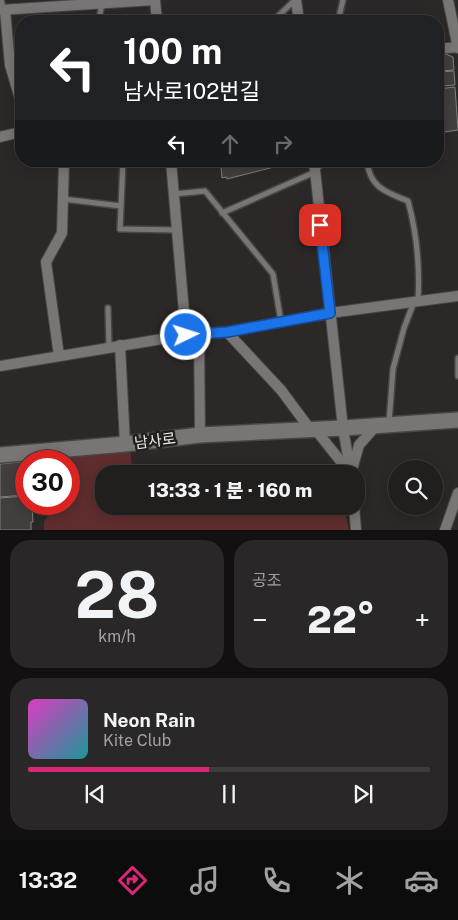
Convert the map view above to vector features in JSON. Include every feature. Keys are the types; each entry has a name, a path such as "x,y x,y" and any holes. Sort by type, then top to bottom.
{"street":[{"path":"15,82 10,65 3,7 63,2 155,0 156,15"},
{"path":"296,0 298,15"},
{"path":"444,49 458,48 448,0"},
{"path":"0,137 15,133"},
{"path":"59,356 46,262 62,233 64,167"},
{"path":"172,167 186,335"},
{"path":"315,167 343,428 349,465"},
{"path":"0,366 120,345 186,335 227,332 330,313 458,296"},
{"path":"227,332 281,390 343,465"},
{"path":"199,334 200,435"},
{"path":"120,345 125,444"},
{"name":"남사로","path":"0,455 200,435 382,426 458,420"},
{"path":"353,465 359,445 382,426"},
{"path":"445,530 458,493"},
{"path":"355,515 356,530"}],"lane":[{"path":"280,15 296,0"},
{"path":"339,15 343,0"},
{"path":"100,15 102,2"},
{"path":"123,167 120,230 177,230"},
{"path":"222,213 315,172 318,167"},
{"path":"368,167 382,190 408,200 415,224 420,268 417,302 404,328 393,369 382,426"},
{"path":"174,194 205,192 273,274 281,322"},
{"path":"63,199 121,206"},
{"path":"108,308 109,347"},
{"path":"458,358 458,376"}],"shaded area":[{"path":"130,450 132,465 95,465 95,515 345,515 349,530 44,530 44,522 48,515 80,515 80,455"}],"building":[{"path":"444,54 453,57 454,70 444,71"},
{"path":"454,71 455,85 444,86 444,72"},
{"path":"455,87 458,130 444,132 444,88"},
{"path":"221,167 274,167 227,179 226,177 222,178"},
{"path":"15,463 15,496 0,497 0,464"},
{"path":"15,497 15,515 33,515 31,530 0,530 0,498"}],"route":[{"path":"186,335 227,332 330,313 320,225"}]}
